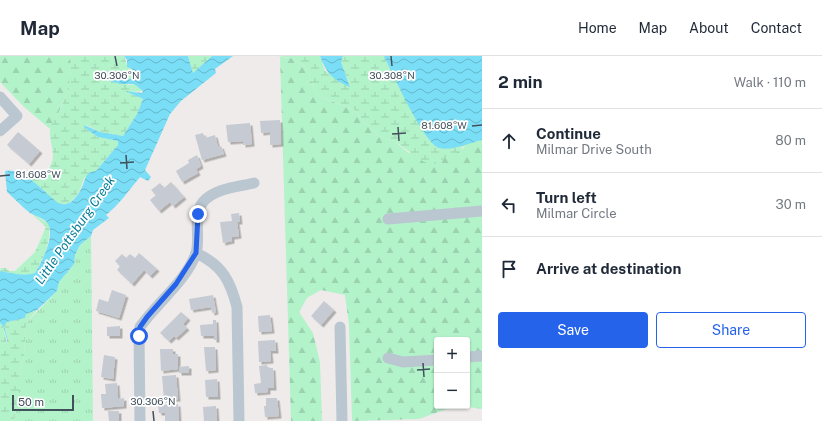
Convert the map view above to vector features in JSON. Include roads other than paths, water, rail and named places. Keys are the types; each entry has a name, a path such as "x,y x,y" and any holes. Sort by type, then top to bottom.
{"street":[{"path":"0,97 17,116 0,130"},
{"path":"140,421 140,327 176,284 196,253 196,227 202,203 210,195 254,183"},
{"path":"388,220 482,211"},
{"path":"196,253 218,266 233,292 237,307 239,421"},
{"path":"340,327 342,421"},
{"path":"470,357 482,356"},
{"path":"388,358 403,362 434,360"}],"water":[{"name":"Little Pottsburg Creek","path":"124,56 188,56 193,73 212,56 233,56 215,69 216,73 181,101 170,114 145,170 151,177 148,181 140,177 120,202 106,215 109,218 93,230 91,236 80,245 75,255 74,264 59,282 57,291 37,310 26,314 25,318 7,322 4,326 8,343 3,326 0,323 0,271 22,275 35,273 47,249 50,229 47,222 30,213 7,192 5,171 18,172 26,176 58,203 65,204 71,202 82,188 87,175 96,171 118,145 118,141 98,137 85,128 84,125 100,132 123,136 137,114 143,99 125,91 142,93 143,91 134,84 120,84 99,77 117,80 133,79 135,73 132,69 127,67 127,60"},
{"path":"320,56 343,56 341,62 350,87 339,82 331,75"},
{"path":"384,56 482,56 482,140 444,149 439,148 433,143 417,121"}]}
